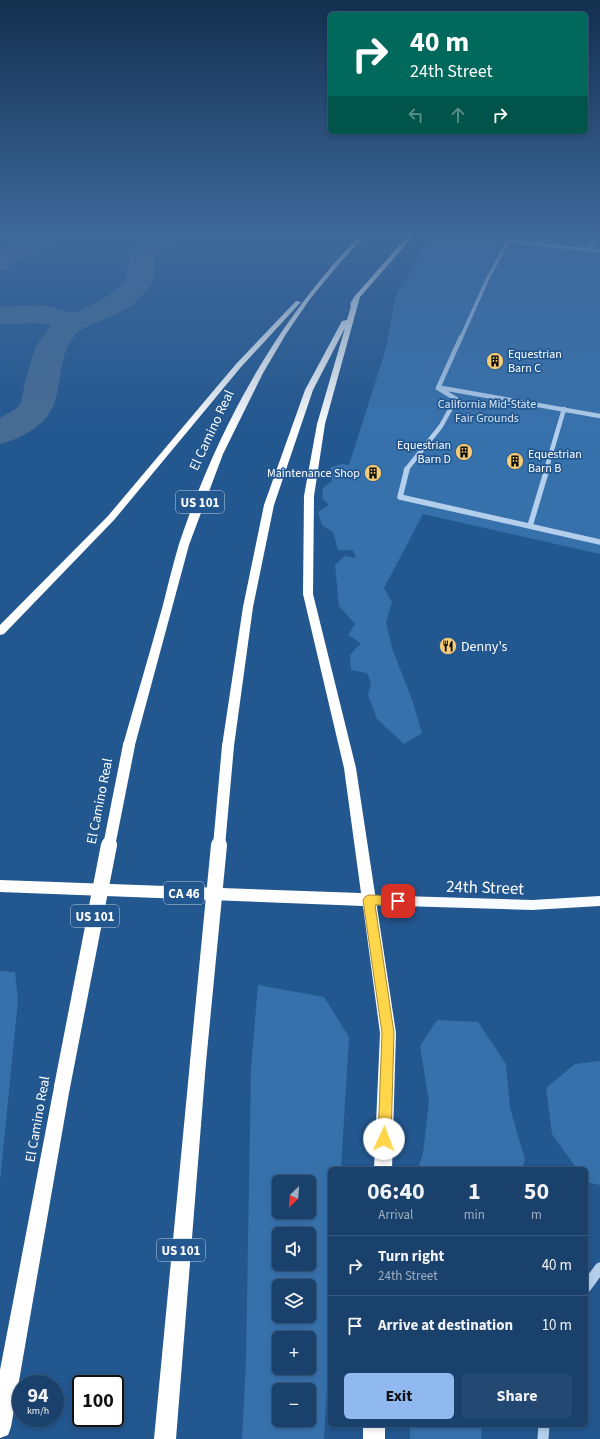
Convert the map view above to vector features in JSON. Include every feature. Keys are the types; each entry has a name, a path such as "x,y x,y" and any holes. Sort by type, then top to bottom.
{"highway":[{"path":"0,631 75,556 146,479 198,413 272,327 301,299"},
{"name":"El Camino Real","path":"0,1427 62,1087 129,746 187,537 219,450 254,384 298,310 306,299"},
{"path":"356,299 320,424 309,496 308,594 350,768 388,1033 383,1167"},
{"name":"US 101","path":"165,1439 198,1062 228,746 248,607 269,505 309,390 356,299"},
{"name":"CA 46","path":"0,886 368,900"},
{"path":"374,1427 374,1439"}],"main road":[{"name":"24th Street","path":"368,900 532,905 600,901"}],"street":[{"path":"438,388 478,299"},
{"path":"438,388 600,416"},
{"path":"438,388 456,399 441,426 405,472 400,497 600,542"},
{"path":"530,526 564,409"},
{"path":"588,1284 600,1268"},
{"path":"543,1439 544,1427"}],"green space":[{"name":"California Mid-State Fair Grounds","path":"395,299 600,299 600,554 423,514 384,588 392,602 386,622 392,648 412,700 422,733 404,744 377,719 368,695 371,683 367,673 351,670 350,655 361,643 348,635 355,624 339,606 335,565 345,556 356,558 353,550 338,550 333,532 322,525 318,512 329,505 322,498 323,488 332,481 331,467 342,464 349,465 386,348"},
{"path":"0,971 15,972 18,1000 0,1181"},
{"path":"258,985 324,997 349,1037 341,1167 328,1167 328,1376 324,1439 242,1439 246,1361 251,1069"},
{"path":"437,1020 478,1022 506,1064 510,1108 525,1160 523,1167 419,1167 423,1153 429,1102 420,1046"},
{"path":"600,1061 600,1185 588,1182 588,1167 576,1167 552,1134 546,1088 575,1064"},
{"path":"410,1427 482,1427 481,1439 410,1439"}],"waterway":[{"path":"74,322 97,313 122,299"},
{"path":"0,315 47,315 74,322"},
{"path":"0,433 30,415 38,402 42,378 51,348 64,328 74,322"}],"place":[{"name":"Equestrian Barn C","path":"495,361"},
{"name":"Equestrian Barn D","path":"464,452"},
{"name":"Equestrian Barn B","path":"515,461"},
{"name":"Maintenance Shop","path":"373,473"},
{"name":"Denny's","path":"448,646"}],"route":[{"path":"384,1139 388,1033 368,900 398,901"}]}
